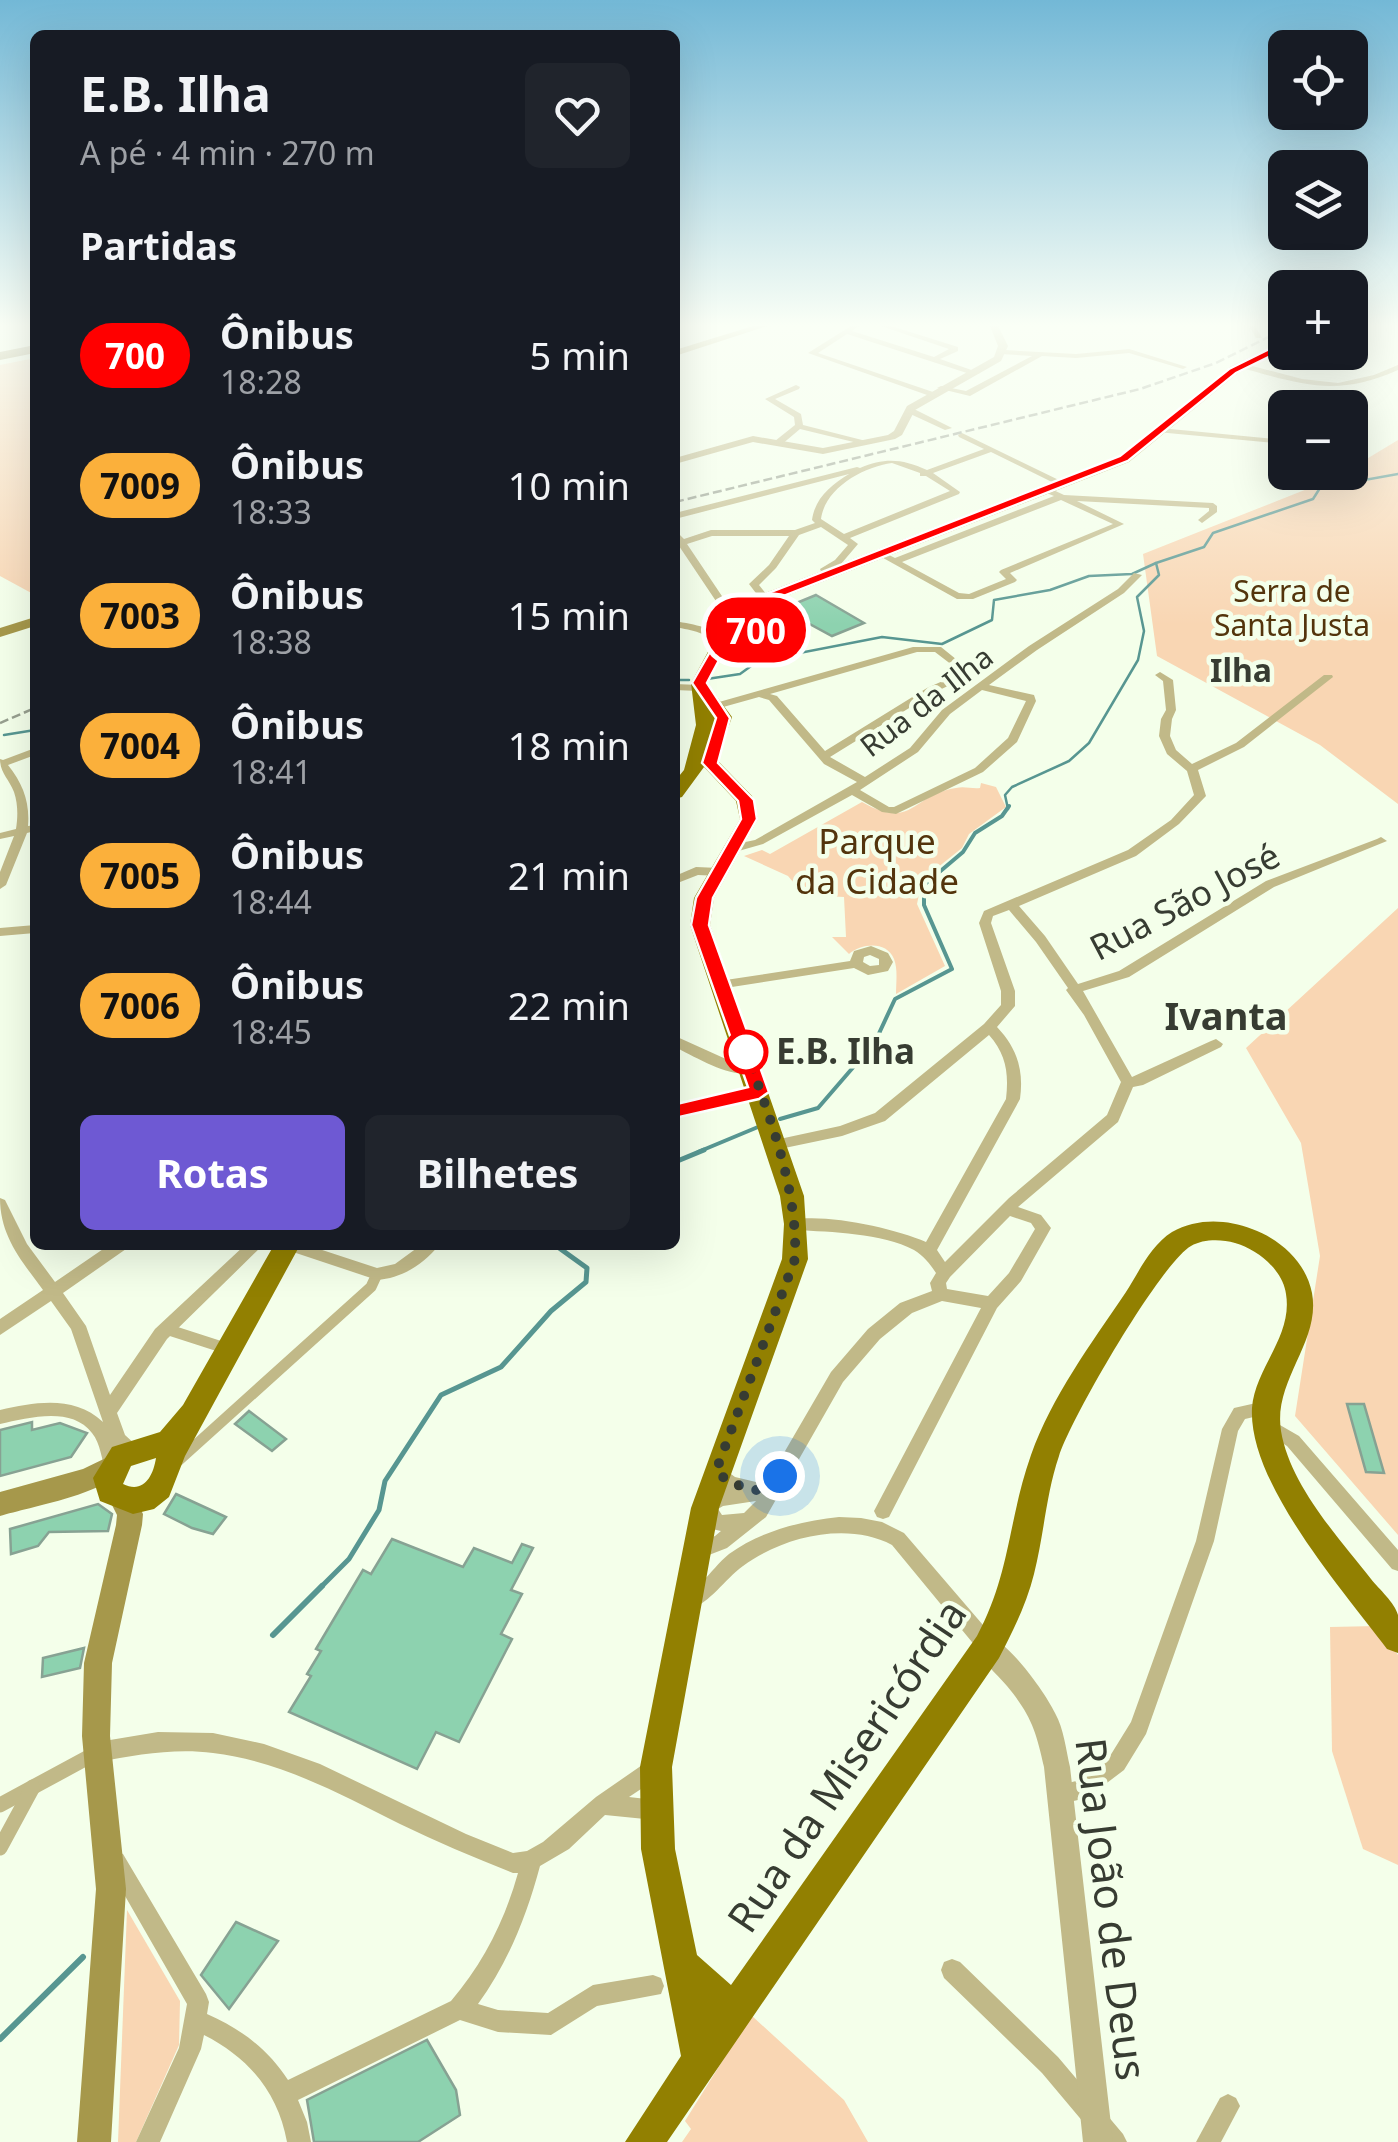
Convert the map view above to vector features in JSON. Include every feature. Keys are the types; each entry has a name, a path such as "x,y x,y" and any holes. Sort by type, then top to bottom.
{"main road":[{"path":"705,725 699,688 734,618 826,574 895,555 1057,490 1124,459 1165,426"},
{"path":"0,633 30,623"},
{"path":"699,688 720,712"},
{"path":"701,762 709,711 720,712"},
{"path":"680,787 701,762 720,712"},
{"path":"701,762 746,800 747,828 704,898 700,925 756,1080 796,1224 791,1271 716,1471 706,1508 656,1767 655,1810 668,1976 701,2061"},
{"name":"Rua da Misericórdia","path":"644,2142 988,1646 1020,1572 1032,1497 1048,1448 1146,1284 1172,1246 1194,1233 1222,1230 1269,1248 1288,1267 1299,1289 1301,1310 1265,1416"},
{"path":"0,1515 84,1492 171,1454 285,1250"},
{"path":"1265,1416 1275,1463 1293,1494 1398,1638"},
{"path":"0,1504 89,1479 138,1471"},
{"path":"94,2142 112,1889 98,1752 100,1638 129,1525 138,1471"},
{"path":"668,1976 734,2011"}],"street":[{"path":"778,443 799,426 863,444"},
{"path":"680,459 741,441 823,452 898,434 902,426"},
{"path":"944,426 948,428"},
{"path":"1160,430 1268,440"},
{"path":"895,555 958,596 970,597 1012,580 1004,572 1124,522 1057,490 962,434"},
{"path":"923,474 990,448"},
{"path":"680,515 897,462 954,488 954,494 845,537"},
{"path":"819,525 816,512 820,502 840,484 877,464"},
{"path":"820,479 840,484"},
{"path":"1057,490 1214,506 1213,512 1202,520"},
{"path":"680,543 711,533 796,533 819,525 853,544 825,569 826,574"},
{"path":"734,618 754,584 776,566 784,547 796,533"},
{"path":"680,547 734,618"},
{"name":"Rua da Ilha","path":"736,848 759,842 866,782 914,750 946,712 1033,648 1121,591 1137,575"},
{"path":"680,623 734,618"},
{"path":"720,712 763,695 917,649 937,649 958,664 960,677 930,690 822,757"},
{"path":"775,1145 842,1131 880,1116 989,1028 1008,1006 1008,991 985,924 988,914 1148,844 1200,796 1192,768 1167,750 1164,736 1170,710 1168,680 1160,675"},
{"path":"1192,768 1240,744 1328,678"},
{"path":"852,790 886,810 896,811 979,770 1013,740 1031,701 1030,697 982,687"},
{"path":"680,688 699,688"},
{"path":"763,695 773,698 822,757 866,782"},
{"path":"720,712 750,702 780,707"},
{"path":"0,884 30,830 21,787 1,763 30,752"},
{"path":"0,836 30,830"},
{"name":"Rua São José","path":"1073,990 1124,974 1270,884 1381,840"},
{"path":"680,878 696,871 719,872"},
{"path":"941,1294 938,1284 944,1273 1010,1205 1113,1118 1128,1082 1073,990 1022,915 1010,904"},
{"path":"0,932 30,930"},
{"path":"719,985 856,964"},
{"path":"929,1251 1013,1099 1017,1072 1000,1038 989,1028"},
{"path":"680,1043 756,1080"},
{"path":"1128,1082 1138,1082 1216,1044"},
{"path":"680,1109 756,1080"},
{"path":"0,1204 22,1248 78,1326 118,1440 138,1471"},
{"path":"883,1510 991,1303 1015,1276 1043,1228 1010,1205"},
{"path":"796,1224 876,1233 929,1251 944,1273"},
{"path":"0,1328 114,1250"},
{"path":"108,1412 166,1330 250,1250"},
{"path":"303,1250 377,1274 401,1271 425,1250"},
{"path":"138,1471 177,1462 371,1287 377,1274"},
{"path":"695,1552 721,1542 750,1520 771,1497 853,1356 906,1308 941,1294 991,1303"},
{"path":"166,1330 229,1349"},
{"path":"71,1412 90,1405 98,1386"},
{"path":"0,1417 44,1408 71,1412 98,1424 108,1442 138,1471"},
{"path":"1060,1794 1080,1791 1117,1762 1139,1727 1205,1542 1230,1429 1240,1413 1265,1416 1293,1441 1398,1563"},
{"path":"716,1471 730,1483 760,1491"},
{"path":"750,1520 718,1522 706,1508 720,1498 742,1498 760,1491 780,1476"},
{"path":"685,1604 710,1591 722,1573 752,1549 826,1526 885,1528 988,1646"},
{"name":"Rua João de Deus","path":"988,1646 1046,1720 1060,1794 1097,2131"},
{"path":"0,1805 98,1752 153,1740 193,1739 273,1755 513,1863 530,1862 550,1850 602,1805 656,1767"},
{"path":"0,1848 35,1784"},
{"path":"602,1805 655,1810"},
{"path":"110,1852 198,2002 190,2049 148,2142"},
{"path":"287,2093 459,2009 478,1988 524,1891 530,1862"},
{"path":"952,1970 1050,2064 1097,2131 1115,2142"},
{"path":"459,2009 498,2021 551,2024 593,1996 668,1976"},
{"path":"197,2020 222,2030 287,2093 299,2142"},
{"path":"1208,2142 1228,2106"}],"green space":[{"path":"0,426 30,426 30,592 0,576"},
{"name":"Serra de Santa Justa","path":"1398,440 1398,804 1320,745 1157,656 1143,554 1305,490 1368,490 1368,458"},
{"name":"Parque da Cidade","path":"981,783 996,787 1006,807 969,834 962,848 922,880 917,904 945,966 896,994 896,967 890,953 873,946 849,954 832,937 846,937 844,897 804,895 788,876 744,856 762,850 770,854 862,802 879,810 902,812 941,792 959,787 980,788"},
{"path":"1398,908 1398,1535 1295,1416 1320,1256 1301,1143 1246,1048"},
{"path":"1377,1626 1398,1655 1398,1865 1363,1849 1332,1751 1330,1627"},
{"path":"127,1910 180,2001 179,2045 136,2142 118,2142"},
{"path":"751,2015 844,2100 868,2142 682,2142 691,2129 685,2121"}],"building":[{"path":"816,595 864,623 832,636 782,609"},
{"path":"1347,1404 1364,1404 1384,1473 1366,1472"},
{"path":"249,1411 286,1439 272,1451 235,1424"},
{"path":"32,1422 32,1430 60,1423 87,1433 71,1457 0,1476 0,1430"},
{"path":"176,1494 226,1517 213,1534 192,1528 164,1514"},
{"path":"98,1504 112,1514 108,1531 49,1532 38,1546 11,1554 10,1529"},
{"path":"392,1539 463,1567 474,1548 512,1563 522,1544 533,1548 511,1590 522,1594 501,1634 512,1639 459,1742 436,1732 417,1769 289,1712 311,1676 307,1674 321,1651 316,1649 363,1570 371,1574"},
{"path":"84,1648 80,1668 42,1677 43,1658"},
{"path":"236,1922 278,1941 229,2009 201,1975"},
{"path":"427,2040 456,2090 460,2115 418,2142 314,2142 307,2100"}],"waterway":[{"path":"1156,563 1204,547 1213,533 1313,499 1320,488 1398,474"},
{"path":"707,679 740,674 758,661 882,637 942,644 992,620 994,600 1050,590 1089,576 1132,574 1156,563"},
{"path":"1008,808 1005,795 1012,787 1069,761 1089,743 1138,660 1144,631 1137,597 1159,575 1156,563"},
{"path":"680,680 689,680"},
{"path":"4,735 30,731"},
{"path":"780,1119 818,1108 875,1042 895,999 952,969 924,905 924,885 963,852 975,833 1008,808"},
{"path":"698,1152 758,1127"},
{"path":"680,1160 704,1150"},
{"path":"273,1635 349,1559 379,1510 385,1481 441,1395 501,1367 551,1311 586,1282 587,1268 562,1250"},
{"path":"0,2039 83,1957"}],"railway":[{"path":"680,501 988,426"},
{"path":"0,723 30,710"}],"bus line":[{"name":"700","path":"680,1110 759,1092 700,925 704,898 736,848 749,819 746,800 710,763 723,718 699,683 720,646 727,640 754,633 756,628 747,612 763,600 1124,459 1165,426"}],"place":[{"name":"E.B. Ilha","path":"746,1052"}],"district":[{"name":"Ilha","path":"1241,671"},
{"name":"Ivanta","path":"1226,1017"}],"route":[{"path":"746,1052 792,1196 795,1259 716,1471 730,1483 760,1491 780,1476"}]}
